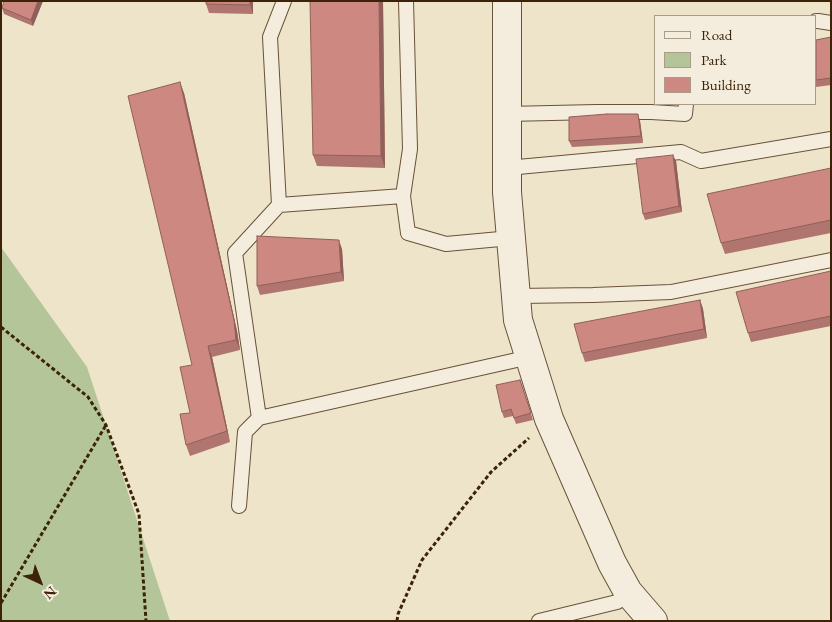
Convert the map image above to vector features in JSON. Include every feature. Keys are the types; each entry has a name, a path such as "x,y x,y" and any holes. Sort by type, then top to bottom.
{"street":[{"path":"507,1 507,192 518,320 550,419 612,563 628,592 653,621"}],"lane":[{"path":"279,205 270,37 284,1"},
{"path":"406,1 410,149 403,196 408,233 446,244 511,238"},
{"path":"817,21 831,24"},
{"path":"507,114 651,112 686,114 686,105"},
{"path":"507,168 681,152 700,161 831,139"},
{"path":"259,418 235,253 279,205 403,196"},
{"path":"516,296 672,292 831,260"},
{"path":"239,506 245,432 259,418 530,357"},
{"path":"539,621 617,602 628,592"}],"path":[{"path":"1,327 88,397 106,424 139,514 146,621"},
{"path":"397,621 398,614 422,560 491,472 550,419"},
{"path":"1,603 106,424"}],"green space":[{"path":"1,247 87,367 170,621 1,621"}],"building":[{"path":"4,1 38,1 31,20 2,8"},
{"path":"206,1 250,1 250,5 206,4"},
{"path":"310,1 379,1 381,156 313,155"},
{"path":"831,37 831,78 817,80 817,40"},
{"path":"180,82 234,320 236,340 208,346 227,431 186,445 180,414 190,413 180,367 192,365 128,96"},
{"path":"638,114 641,136 569,141 569,117"},
{"path":"673,155 679,206 643,214 636,159"},
{"path":"831,168 831,220 721,243 707,194"},
{"path":"257,236 339,240 341,272 257,286"},
{"path":"831,271 831,316 748,333 736,292"},
{"path":"700,300 704,329 582,353 574,324"},
{"path":"520,380 531,413 514,418 511,409 502,412 496,385"}]}
